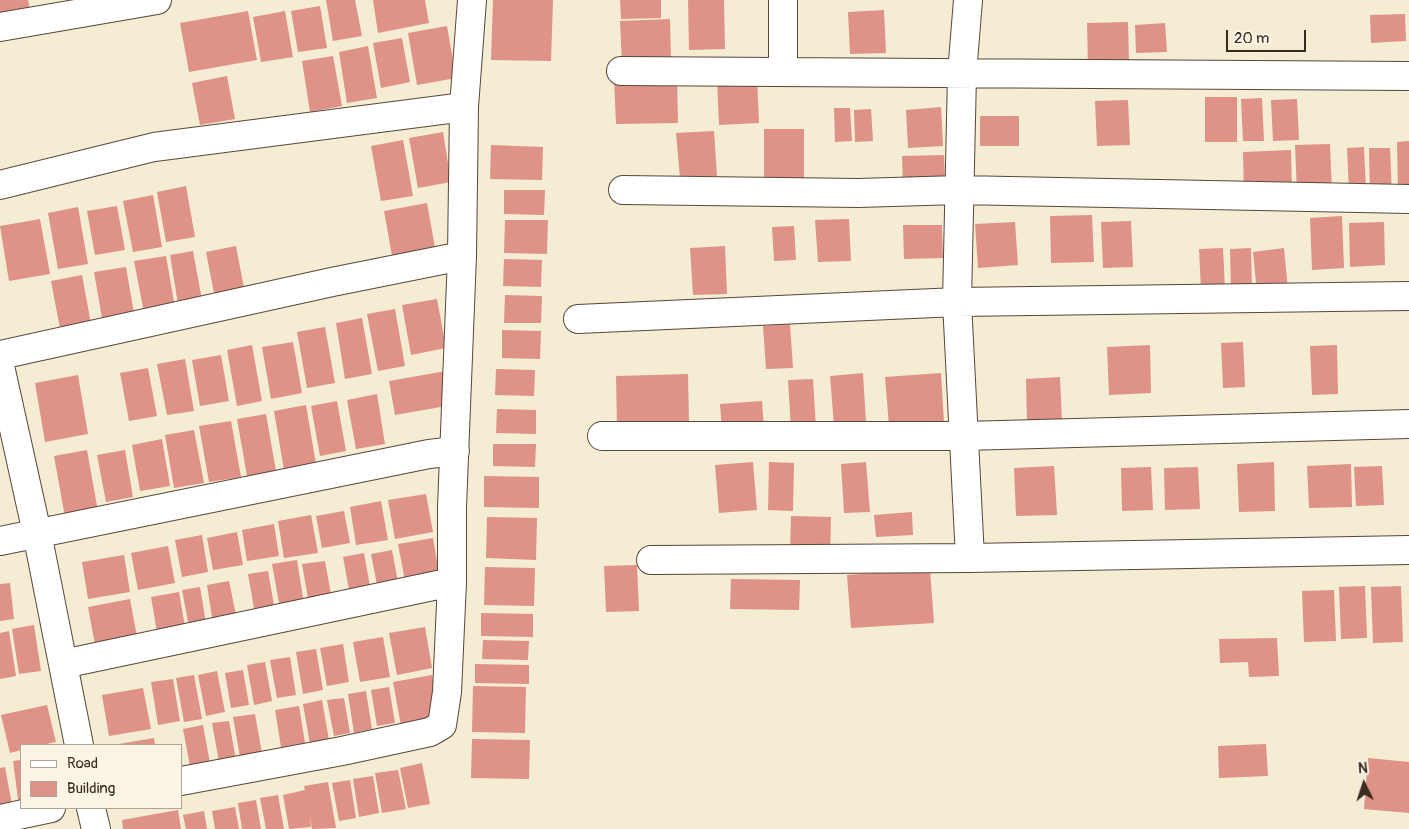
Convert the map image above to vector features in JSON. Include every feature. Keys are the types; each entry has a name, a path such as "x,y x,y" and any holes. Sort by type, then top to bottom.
{"street":[{"path":"0,27 157,0"},
{"path":"182,781 342,751 430,732 442,726 447,692 452,582 452,507 462,256 464,107 472,0"},
{"path":"783,0 783,72"},
{"path":"968,0 962,74 957,302 970,558"},
{"path":"621,71 1409,76"},
{"path":"0,185 154,147 464,107"},
{"path":"623,190 858,192 959,190 1409,199"},
{"path":"0,355 332,282 462,256"},
{"path":"578,319 957,302 1409,296"},
{"path":"0,366 37,533 79,744"},
{"path":"602,436 964,436 1409,424"},
{"path":"0,541 455,450"},
{"path":"651,560 970,558 1409,550"},
{"path":"63,664 452,582"},
{"path":"0,820 47,809"},
{"path":"91,809 96,829"}],"building":[{"path":"0,0 28,0 31,14 0,19"},
{"path":"326,0 355,0 362,36 333,41"},
{"path":"373,0 425,0 429,23 378,33"},
{"path":"493,0 553,0 551,61 491,60"},
{"path":"620,0 661,0 661,18 621,19"},
{"path":"688,0 724,0 725,49 689,50"},
{"path":"320,6 327,48 298,52 291,11"},
{"path":"884,10 886,53 850,54 848,12"},
{"path":"248,11 257,60 189,72 180,23"},
{"path":"285,11 293,57 261,62 253,17"},
{"path":"1405,14 1406,41 1371,43 1370,15"},
{"path":"670,19 671,62 622,64 620,21"},
{"path":"1128,22 1129,65 1088,66 1087,23"},
{"path":"1165,23 1167,52 1136,53 1135,25"},
{"path":"447,26 456,78 417,85 408,33"},
{"path":"402,38 410,82 381,88 373,43"},
{"path":"368,46 377,98 347,103 339,52"},
{"path":"333,56 342,106 310,112 302,61"},
{"path":"227,76 235,119 200,125 192,83"},
{"path":"677,76 678,123 616,124 614,78"},
{"path":"757,77 759,123 719,125 717,79"},
{"path":"1205,97 1237,97 1237,142 1205,142"},
{"path":"1262,98 1264,141 1243,141 1241,99"},
{"path":"1297,99 1299,140 1273,141 1271,100"},
{"path":"1128,100 1130,145 1097,146 1095,101"},
{"path":"941,107 943,146 908,148 906,110"},
{"path":"834,108 850,108 852,141 835,142"},
{"path":"871,109 873,141 855,142 854,110"},
{"path":"980,116 1019,116 1019,146 980,146"},
{"path":"764,129 804,129 804,178 764,179"},
{"path":"714,131 717,176 680,178 676,133"},
{"path":"443,132 451,182 418,188 409,138"},
{"path":"403,140 413,196 381,201 371,146"},
{"path":"1409,141 1409,192 1398,192 1397,142"},
{"path":"1330,144 1332,192 1297,193 1295,145"},
{"path":"491,145 543,147 542,180 490,179"},
{"path":"1364,147 1366,191 1349,192 1347,148"},
{"path":"1369,148 1390,148 1392,197 1370,197"},
{"path":"1291,150 1292,191 1244,193 1243,152"},
{"path":"944,155 945,184 903,185 902,156"},
{"path":"186,186 195,237 166,242 157,192"},
{"path":"504,190 545,190 544,215 504,214"},
{"path":"153,195 162,247 133,252 123,201"},
{"path":"427,203 437,259 394,267 384,211"},
{"path":"117,206 125,250 95,255 87,211"},
{"path":"78,207 88,264 58,269 48,213"},
{"path":"1092,215 1094,262 1051,263 1050,216"},
{"path":"1342,216 1344,268 1312,270 1310,218"},
{"path":"40,219 50,274 9,281 0,226"},
{"path":"849,219 851,261 818,262 815,220"},
{"path":"505,220 548,220 547,254 504,253"},
{"path":"1131,221 1133,267 1103,268 1101,222"},
{"path":"1015,222 1018,265 978,268 975,224"},
{"path":"1384,222 1385,265 1350,267 1349,223"},
{"path":"903,225 942,225 943,258 904,259"},
{"path":"794,226 796,260 774,261 772,227"},
{"path":"236,246 244,288 214,293 206,252"},
{"path":"725,246 727,294 693,295 690,248"},
{"path":"1223,248 1225,289 1201,290 1199,249"},
{"path":"1251,248 1252,293 1231,294 1230,249"},
{"path":"1284,248 1288,290 1257,293 1253,252"},
{"path":"193,251 202,300 178,304 170,255"},
{"path":"166,256 176,313 145,318 134,261"},
{"path":"504,259 542,260 541,287 503,286"},
{"path":"126,267 135,319 103,324 94,272"},
{"path":"82,275 92,329 61,334 51,281"},
{"path":"505,295 542,296 541,323 504,323"},
{"path":"437,299 446,348 411,355 402,305"},
{"path":"395,309 405,366 378,371 367,314"},
{"path":"362,318 372,374 345,379 336,323"},
{"path":"790,324 793,368 766,369 763,326"},
{"path":"325,327 335,383 307,388 297,332"},
{"path":"502,330 541,331 540,359 502,358"},
{"path":"293,342 302,393 271,399 262,347"},
{"path":"1243,342 1245,387 1223,388 1221,343"},
{"path":"252,345 262,401 237,406 227,350"},
{"path":"1150,345 1151,393 1109,395 1107,347"},
{"path":"1337,345 1338,394 1312,395 1310,346"},
{"path":"221,355 229,401 200,406 192,360"},
{"path":"185,359 194,411 167,415 157,364"},
{"path":"148,368 157,416 129,421 120,373"},
{"path":"496,369 535,370 534,396 495,395"},
{"path":"446,371 452,405 395,415 389,381"},
{"path":"863,373 866,423 834,425 830,376"},
{"path":"941,373 944,423 889,426 885,377"},
{"path":"688,374 689,424 617,427 616,376"},
{"path":"78,375 88,434 45,442 35,383"},
{"path":"1060,377 1062,422 1027,423 1026,379"},
{"path":"813,379 816,427 791,429 788,380"},
{"path":"377,394 385,444 356,449 347,400"},
{"path":"337,401 346,451 320,456 311,406"},
{"path":"762,401 764,428 722,431 720,404"},
{"path":"306,405 316,464 284,470 274,411"},
{"path":"497,409 536,410 536,434 496,433"},
{"path":"266,414 276,471 247,476 237,419"},
{"path":"231,421 241,477 209,482 199,426"},
{"path":"194,430 204,483 174,488 165,435"},
{"path":"162,439 170,486 140,491 132,445"},
{"path":"493,444 536,444 535,467 493,466"},
{"path":"87,450 99,517 66,523 54,456"},
{"path":"125,450 133,497 106,502 97,455"},
{"path":"753,462 757,510 719,513 715,465"},
{"path":"769,462 794,463 793,511 768,510"},
{"path":"866,462 870,512 844,513 841,464"},
{"path":"1274,462 1275,511 1239,512 1237,464"},
{"path":"1351,464 1352,507 1309,508 1307,466"},
{"path":"1054,466 1057,515 1016,516 1014,468"},
{"path":"1382,466 1384,505 1356,506 1354,467"},
{"path":"1151,467 1153,510 1122,511 1121,468"},
{"path":"1198,467 1200,509 1165,510 1164,468"},
{"path":"484,476 539,477 539,508 484,507"},
{"path":"426,494 433,532 395,539 388,500"},
{"path":"381,501 388,540 356,545 350,507"},
{"path":"344,511 350,543 322,548 316,516"},
{"path":"912,512 913,535 876,537 874,515"},
{"path":"311,515 318,553 284,558 278,521"},
{"path":"791,516 831,517 830,555 790,554"},
{"path":"487,517 537,518 536,560 486,558"},
{"path":"274,524 279,556 247,561 242,530"},
{"path":"237,532 243,565 213,570 207,538"},
{"path":"202,535 208,572 182,577 175,540"},
{"path":"433,538 439,575 405,581 398,544"},
{"path":"168,546 175,583 138,590 131,553"},
{"path":"392,550 399,587 378,590 371,554"},
{"path":"364,553 371,592 350,595 343,557"},
{"path":"124,555 130,592 88,599 82,562"},
{"path":"297,560 305,610 281,614 272,564"},
{"path":"325,561 332,600 309,604 302,564"},
{"path":"637,565 639,611 606,612 604,566"},
{"path":"485,567 535,568 534,606 484,605"},
{"path":"930,569 934,623 851,628 847,575"},
{"path":"268,571 276,617 256,620 248,574"},
{"path":"731,579 800,580 799,610 730,609"},
{"path":"229,581 237,620 213,624 207,585"},
{"path":"10,583 14,619 0,621 0,584"},
{"path":"1365,586 1367,638 1341,639 1339,587"},
{"path":"1401,586 1403,642 1373,643 1371,587"},
{"path":"200,587 207,629 190,632 182,590"},
{"path":"1334,590 1336,641 1304,642 1302,591"},
{"path":"179,592 186,633 158,638 151,597"},
{"path":"130,599 138,642 96,650 88,607"},
{"path":"481,613 533,614 533,637 481,636"},
{"path":"34,625 41,671 19,674 12,629"},
{"path":"425,627 432,668 397,675 389,633"},
{"path":"9,631 16,676 0,679 0,633"},
{"path":"383,637 390,677 360,682 353,642"},
{"path":"1277,638 1279,676 1249,677 1248,662 1220,663 1219,639"},
{"path":"483,640 529,641 528,660 482,659"},
{"path":"343,644 349,682 327,686 320,648"},
{"path":"316,649 323,690 303,694 296,652"},
{"path":"290,657 296,695 277,698 270,660"},
{"path":"265,662 272,701 254,705 247,665"},
{"path":"475,664 529,665 529,684 475,683"},
{"path":"243,670 249,705 231,708 225,673"},
{"path":"217,671 225,712 206,716 198,675"},
{"path":"194,675 202,719 184,722 176,678"},
{"path":"432,675 440,719 401,726 393,682"},
{"path":"173,679 180,721 158,725 151,682"},
{"path":"473,686 526,687 525,733 472,732"},
{"path":"389,687 395,723 377,726 371,690"},
{"path":"143,688 151,729 109,736 102,695"},
{"path":"366,691 372,729 354,733 348,694"},
{"path":"344,698 350,733 334,736 327,700"},
{"path":"322,700 329,740 310,744 303,704"},
{"path":"47,705 56,742 20,744 20,750 10,753 1,715"},
{"path":"299,706 305,743 281,747 275,710"},
{"path":"255,714 262,753 240,757 233,717"},
{"path":"229,721 236,760 219,762 212,723"},
{"path":"203,725 210,763 190,766 183,729"},
{"path":"154,738 155,744 119,744"},
{"path":"472,739 530,740 529,779 471,778"},
{"path":"1266,744 1268,776 1219,778 1218,746"},
{"path":"1368,758 1409,762 1409,813 1364,809"},
{"path":"20,760 20,807 19,807 13,761"},
{"path":"422,763 430,804 408,808 400,768"},
{"path":"5,767 12,805 0,807 0,768"},
{"path":"398,770 406,809 382,813 375,773"},
{"path":"373,776 379,813 359,817 353,779"},
{"path":"350,780 356,818 339,821 332,783"},
{"path":"328,782 336,828 312,829 310,816 311,827 289,829 283,795 305,790 304,786"},
{"path":"278,795 284,829 266,829 260,798"},
{"path":"256,800 261,829 242,829 238,803"},
{"path":"235,807 239,829 215,829 212,811"},
{"path":"178,810 181,829 123,829 122,820"},
{"path":"204,811 207,829 186,829 183,815"}]}
